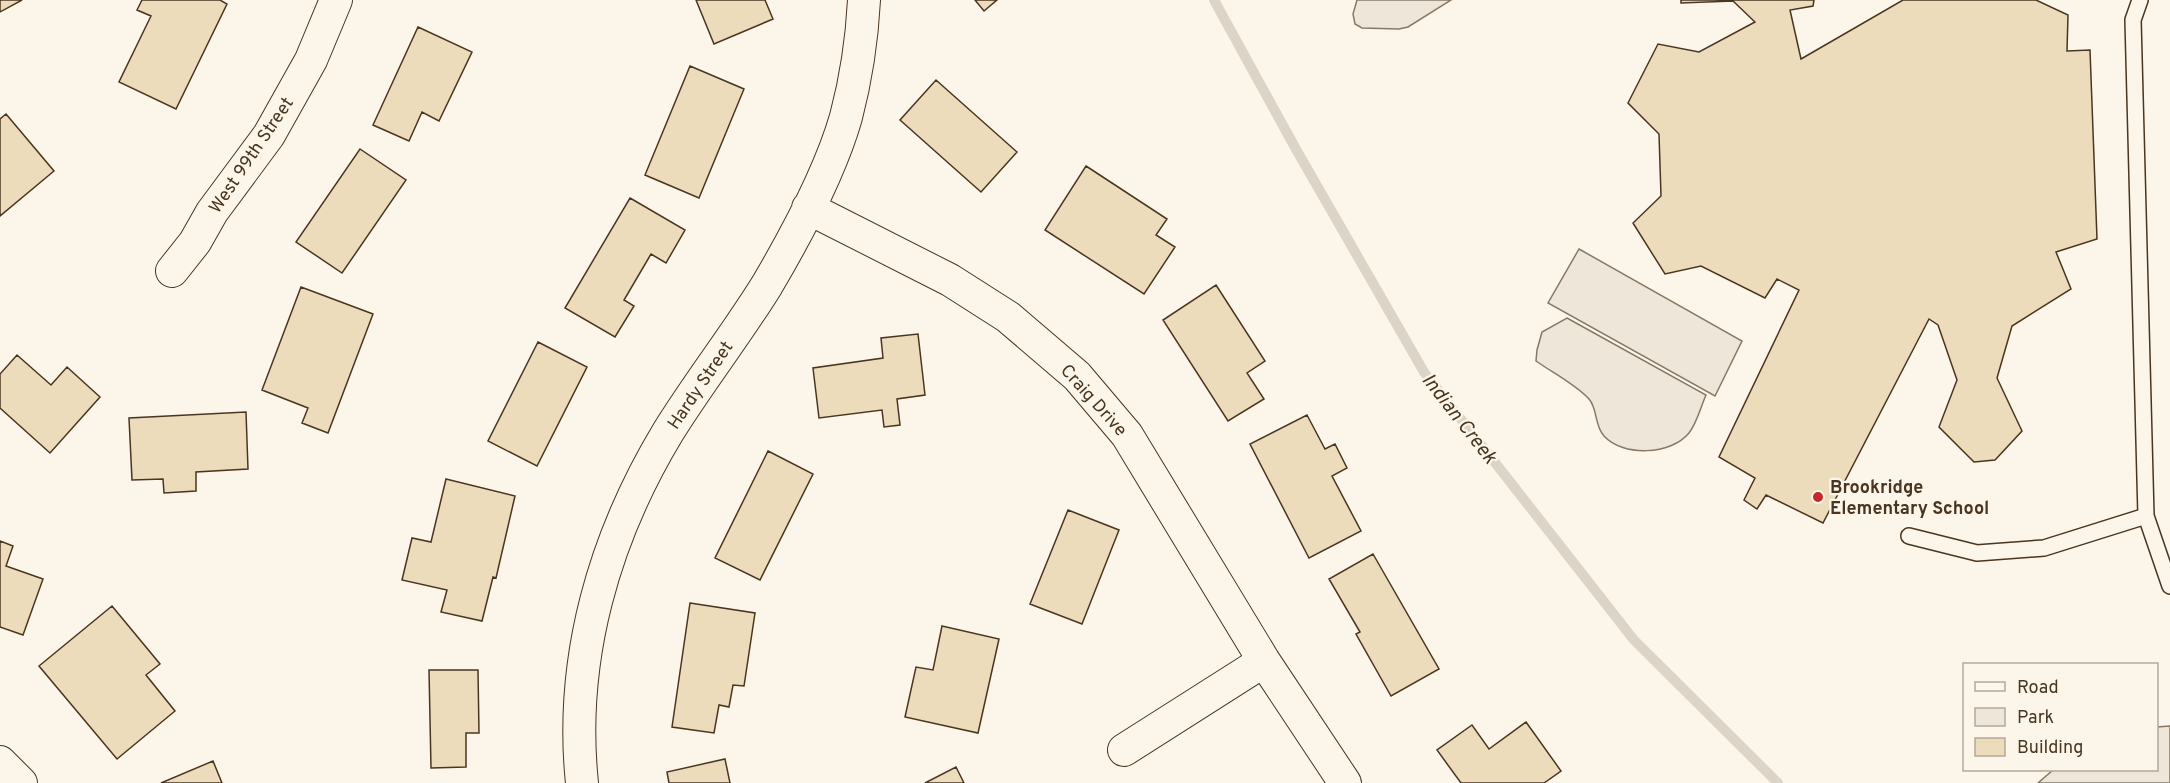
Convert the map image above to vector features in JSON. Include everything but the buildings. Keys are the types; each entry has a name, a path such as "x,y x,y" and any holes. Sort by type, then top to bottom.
{"street":[{"name":"West 99th Street","path":"172,271 195,242 212,212 269,135 311,60 336,0"},
{"name":"Hardy Street","path":"582,783 579,752 580,686 590,620 612,548 637,490 668,432 766,285 808,208 835,148 846,115 862,36 864,0"},
{"name":"Craig Drive","path":"808,208 950,280 1008,317 1077,376 1127,435 1264,661 1345,783"},
{"path":"1124,750 1264,661"},
{"path":"0,762 21,783"}],"lane":[{"path":"2140,0 2133,21 2146,516 2170,586"},
{"path":"1909,536 1977,553 2044,548 2146,516"}],"green space":[{"path":"1357,0 1451,0 1408,27 1399,29 1362,28 1355,24 1353,14"},
{"path":"1579,249 1742,341 1715,396 1548,303"},
{"path":"1567,318 1706,395 1689,433 1671,446 1647,451 1623,447 1612,443 1604,436 1589,399 1536,361 1542,332"},
{"path":"2170,726 2170,783 2038,783 2052,771 2158,771 2158,727"}],"waterway":[{"name":"Indian Creek","path":"1214,0 1297,151 1424,372 1634,640 1778,783"}],"place":[{"name":"Brookridge Elementary School","path":"1818,497"}]}
